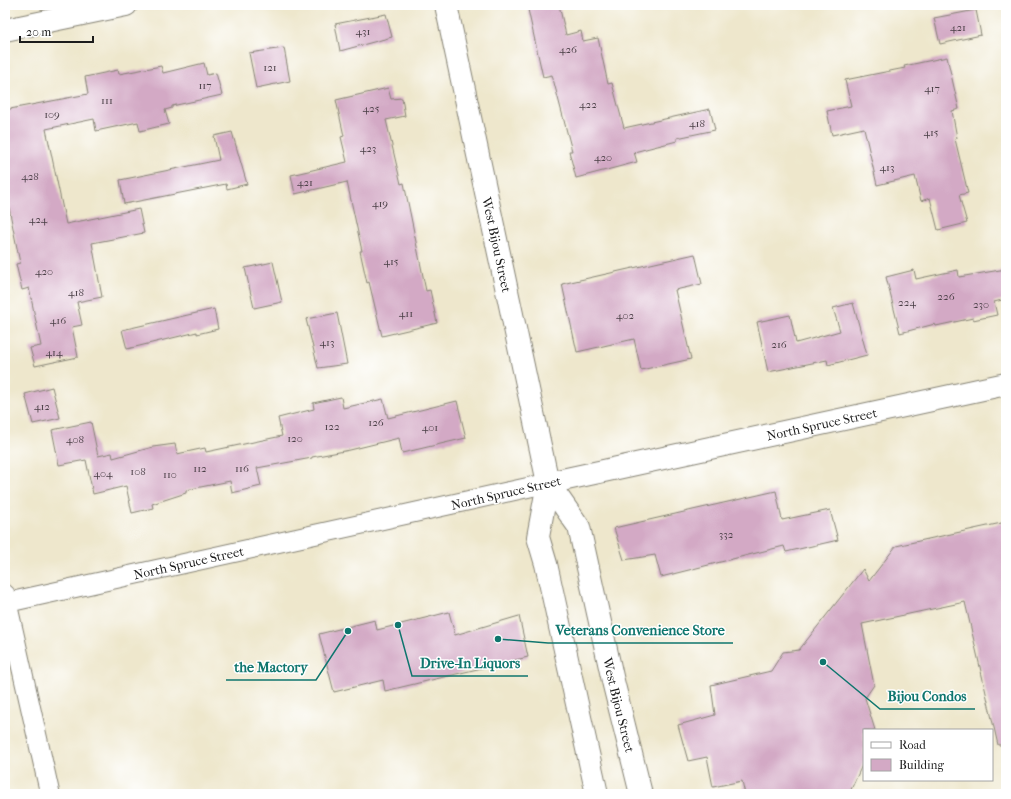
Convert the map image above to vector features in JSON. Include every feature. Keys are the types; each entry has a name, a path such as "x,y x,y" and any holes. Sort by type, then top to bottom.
{"main road":[{"path":"5,30 126,5"},
{"name":"West Bijou Street","path":"446,5 548,483 538,537 546,564 597,794"},
{"name":"North Spruce Street","path":"548,483 1006,384"},
{"name":"West Bijou Street","path":"548,483 579,527 613,681 641,794"}],"street":[{"name":"North Spruce Street","path":"6,600 548,483"},
{"path":"6,600 50,794"}],"building":[{"path":"527,5 559,5 566,35 581,31 583,41 598,38 608,84 612,83 624,128 710,109 715,130 677,138 677,141 634,152 637,162 576,178 569,151 572,151 552,75 543,77"},
{"path":"976,10 981,35 940,44 934,18"},
{"path":"386,14 392,37 340,51 335,24"},
{"path":"284,48 290,81 256,88 249,53"},
{"path":"947,57 959,109 952,111 957,138 955,139 968,193 959,195 967,223 938,230 930,198 921,201 915,176 877,185 864,128 832,135 827,111 851,106 845,80 905,68 904,66"},
{"path":"204,63 207,75 216,73 222,95 172,106 172,108 165,110 169,124 140,131 138,122 96,131 94,119 46,129 66,224 139,209 144,233 92,243 102,297 77,302 82,325 72,327 78,357 35,366 30,348 41,346 29,288 22,290 16,264 20,263 5,188 5,110 88,94 85,77 118,70 119,74 161,66 163,73"},
{"path":"388,88 391,99 402,98 405,116 386,120 401,184 404,183 426,291 430,290 437,323 382,336 369,282 367,283 360,251 362,251 347,182 295,194 291,175 347,162 341,137 344,136 336,100"},
{"path":"232,132 247,184 227,189 226,184 124,204 120,180 219,160 214,136"},
{"path":"695,254 702,284 675,290 691,359 641,370 634,339 577,352 562,284"},
{"path":"273,262 282,302 254,308 245,268"},
{"path":"1006,269 1006,299 994,302 997,315 973,320 973,318 936,326 935,324 900,333 886,277 914,270 916,279 958,270 959,277"},
{"path":"853,303 867,355 828,365 827,360 768,372 757,322 790,315 796,343 840,331 833,308"},
{"path":"214,309 218,329 197,334 197,332 127,349 122,330"},
{"path":"337,313 347,364 318,368 306,319"},
{"path":"52,387 60,418 33,424 25,394"},
{"path":"341,397 343,408 383,399 388,418 457,401 466,438 402,453 399,438 350,450 257,468 261,486 232,493 230,481 186,490 186,493 152,504 153,508 132,513 126,486 93,494 86,460 59,465 52,430 91,422 98,456 112,453 113,458 153,447 175,444 177,454 205,448 206,452 282,436 278,418 314,409 313,403"},
{"path":"776,491 782,520 830,510 838,540 786,552 784,546 661,577 655,555 624,560 614,528"},
{"path":"1006,522 1006,745 998,745 965,602 862,624 874,685 865,698 875,729 863,729 863,763 849,794 745,794 742,781 713,787 707,757 688,761 678,725 715,715 711,685 771,671 783,652 799,650 863,569 869,581 896,546"},
{"path":"449,612 455,635 519,616 528,657 385,691 383,680 334,692 319,634 375,620 377,630"}],"place":[{"name":"Drive-In Liquors","path":"398,625"},
{"name":"the Mactory","path":"348,631"},
{"name":"Veterans Convenience Store","path":"498,639"},
{"name":"Bijou Condos","path":"823,662"}]}
